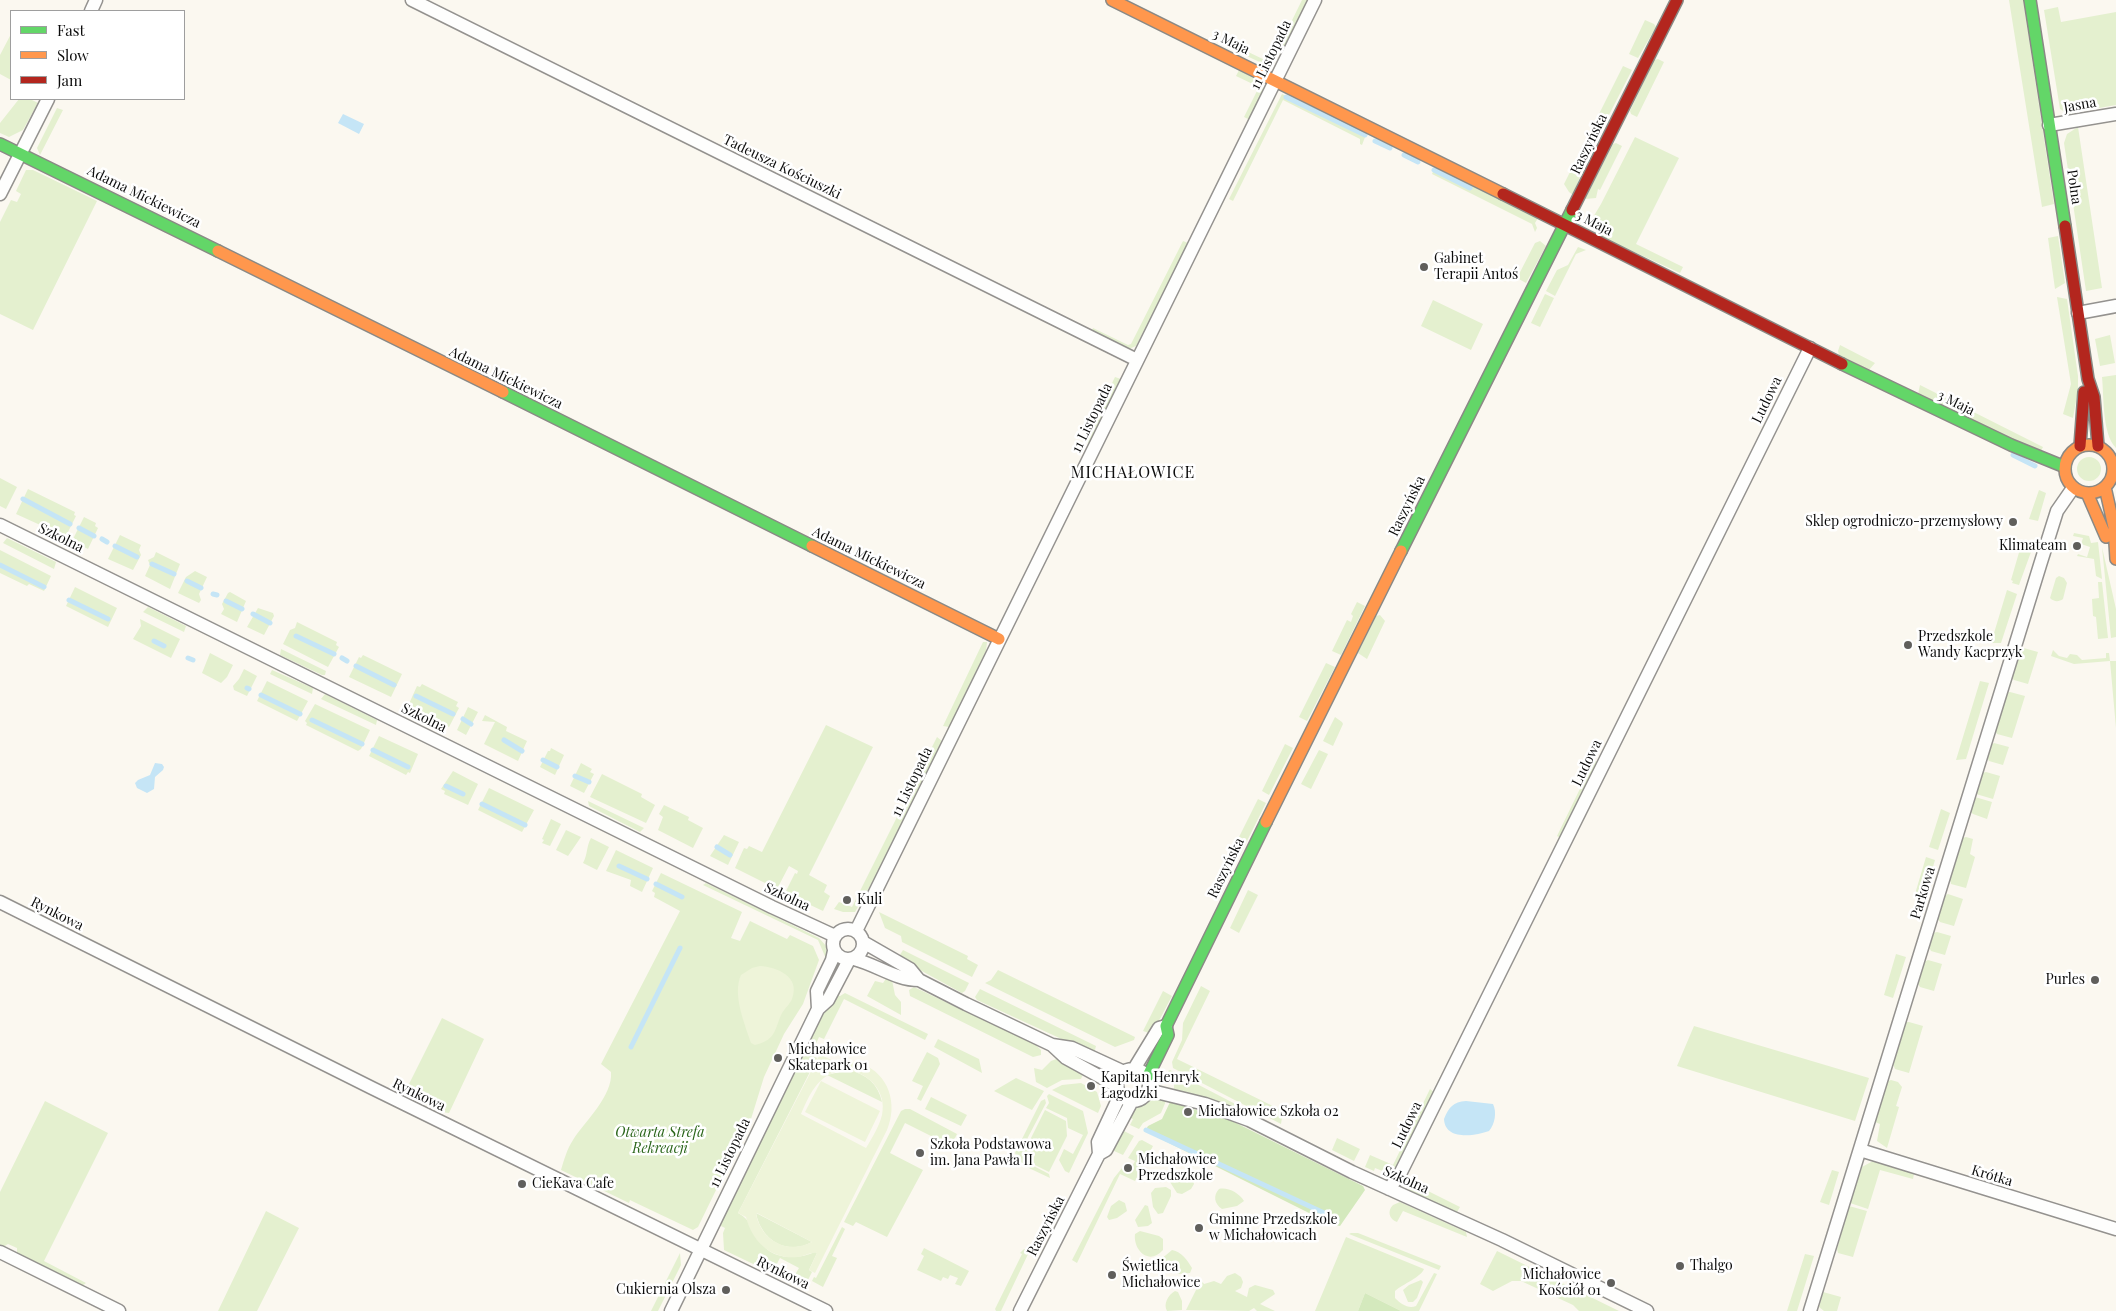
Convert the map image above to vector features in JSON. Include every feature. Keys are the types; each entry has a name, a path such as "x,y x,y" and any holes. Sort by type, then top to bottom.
{"street":[{"name":"Tadeusza Kościuszki","path":"412,0 1137,360"},
{"name":"3 Maja","path":"1112,0 1810,348 2011,445 2065,467"},
{"name":"11 Listopada","path":"856,931 1315,0"},
{"name":"Raszyńska","path":"1148,1084 1168,1035 1166,1026 1278,796 1677,0"},
{"name":"Polna","path":"2030,0 2088,379 2094,397 2098,446"},
{"path":"0,194 47,100"},
{"name":"Jasna","path":"2050,125 2116,114"},
{"name":"Adama Mickiewicza","path":"0,144 999,639"},
{"path":"2078,313 2116,306"},
{"name":"Ludowa","path":"1389,1189 1400,1174 1810,348"},
{"name":"Polna","path":"2080,446 2083,396 2088,379"},
{"path":"2080,446 2098,446 2108,454 2113,465 2112,478 2105,487 2094,493 2087,493 2074,488 2067,478 2065,467 2070,455 2080,446"},
{"path":"2105,487 2114,527 2115,555"},
{"name":"Parkowa","path":"1810,1311 2055,516 2074,488"},
{"path":"2087,493 2115,555"},
{"name":"Szkolna","path":"0,525 772,907 835,936"},
{"name":"Rynkowa","path":"0,902 826,1311"},
{"path":"852,959 862,952 863,942 861,936 856,931 844,930 835,936 833,944 834,951 840,958 868,962 906,980 919,980"},
{"path":"863,942 910,969 919,980 1052,1045 1066,1058 1123,1094 1140,1099 1148,1084 1142,1072 1129,1071 1072,1048 1052,1045"},
{"name":"11 Listopada","path":"818,1008 817,991 832,960 834,951"},
{"name":"11 Listopada","path":"671,1311 818,1008 828,1000 852,959"},
{"name":"Raszyńska","path":"1129,1071 1159,1028 1166,1026"},
{"path":"1123,1094 1119,1078 1129,1071"},
{"name":"Szkolna","path":"1148,1084 1249,1120 1389,1189 1502,1240 1647,1311"},
{"name":"Raszyńska","path":"1020,1311 1099,1154 1106,1150 1123,1094"},
{"name":"Krótka","path":"1860,1150 2116,1229"},
{"path":"0,1252 119,1311"}],"green space":[{"path":"1302,0 1309,0 1281,55 1277,52 1271,63"},
{"path":"2009,0 2023,0 2054,204 2042,207"},
{"path":"2058,7 2061,22 2116,12 2116,105 2076,112 2077,116 2067,118 2066,113 2060,109 2044,10"},
{"path":"1645,20 1656,27 1638,58 1629,54"},
{"path":"10,36 10,79 0,74 0,55"},
{"path":"1240,48 1271,63 1264,64 1238,52"},
{"path":"1658,59 1664,62 1637,117 1631,114 1630,111 1654,60"},
{"path":"1623,66 1632,70 1589,154 1581,150"},
{"path":"1239,70 1262,83 1263,92 1250,119 1244,117 1259,87 1236,76"},
{"path":"1282,94 1367,132 1362,145 1360,144 1360,139 1283,100 1233,201 1229,199"},
{"path":"18,100 32,100 38,103 23,130 9,137 0,133 0,123"},
{"path":"57,108 63,110 40,155 37,148"},
{"path":"2078,127 2102,288 2086,291 2064,143 2067,134"},
{"path":"1635,137 1679,158 1636,244 1683,267 1680,273 1595,234 1597,230 1589,224"},
{"path":"1616,143 1622,146 1600,190 1598,189 1596,198 1585,199 1613,144"},
{"path":"1576,160 1585,164 1573,195 1564,184"},
{"path":"1435,167 1538,218 1535,223 1537,228 1535,232 1532,224 1432,174"},
{"path":"26,170 33,170 97,201 33,330 0,314 0,222 11,200 17,202 21,194 16,191"},
{"path":"2058,236 2065,283 2055,289 2048,238"},
{"path":"1183,241 1188,243 1136,346 1129,349 1092,331 1093,328 1128,345 1131,344"},
{"path":"1540,241 1546,246 1526,283 1517,278 1535,243"},
{"path":"1578,247 1586,250 1576,254 1555,296 1546,291 1557,270 1568,265"},
{"path":"1545,294 1554,298 1540,327 1531,323"},
{"path":"2057,297 2067,299 2078,376 2078,390 2073,418 2063,414 2071,384"},
{"path":"1433,300 1483,324 1471,350 1421,326"},
{"path":"2110,335 2115,363 2100,366 2095,339"},
{"path":"1840,345 1875,363 1869,370 1839,355"},
{"path":"2116,375 2116,448 2111,442 2106,425 2102,377"},
{"path":"1115,377 1121,379 1089,443 1084,441"},
{"path":"1920,385 2043,447 2040,453 1918,394"},
{"path":"2089,457 2097,461 2101,469 2097,477 2089,481 2081,477 2077,469 2081,461"},
{"path":"0,478 17,487 6,509 0,506"},
{"path":"28,489 75,512 74,515 76,516 65,538 54,532 55,529 51,527 49,529 16,514"},
{"path":"2039,490 2046,493 2038,521 2029,519"},
{"path":"84,517 96,523 95,526 98,528 88,549 72,541"},
{"path":"2074,533 2089,536 2091,543 2098,542 2102,579 2096,576 2094,559 2077,556 2078,554 2087,557 2090,547 2081,544 2083,538 2073,536"},
{"path":"120,535 141,545 139,550 141,555 133,570 108,559"},
{"path":"7,538 56,562 54,569 3,543"},
{"path":"2102,547 2116,609 2116,637 2111,638"},
{"path":"2020,549 2031,552 2019,585 2012,583 2013,581 2011,580"},
{"path":"0,550 51,576 44,591 29,584 27,586 0,573"},
{"path":"156,552 180,564 170,589 145,576 150,565 148,560 154,557"},
{"path":"195,571 207,577 199,594 201,600 199,603 178,593 186,577"},
{"path":"2059,576 2064,578 2067,583 2063,599 2056,601 2050,598 2056,578"},
{"path":"2098,582 2102,582 2108,638 2098,639 2096,617 2093,616 2092,599 2099,598"},
{"path":"75,587 117,608 108,627 66,606"},
{"path":"2007,590 2017,594 2001,643 1991,643"},
{"path":"230,592 246,601 237,622 221,614 224,609 222,604"},
{"path":"1357,602 1365,606 1341,655 1332,651 1347,620 1351,622 1353,616 1351,614"},
{"path":"148,607 186,626 184,632 143,612"},
{"path":"258,608 273,613 274,616 264,635 247,627"},
{"path":"1380,615 1385,621 1367,659 1358,653 1376,616"},
{"path":"140,619 180,639 171,658 133,639 141,626"},
{"path":"297,622 337,642 336,645 339,647 328,667 283,644 290,630 295,628"},
{"path":"983,642 987,642 986,651 949,727 943,726"},
{"path":"2020,647 2038,652 2028,684 2014,680 2011,677"},
{"path":"281,649 326,671 325,675 280,655"},
{"path":"2053,650 2059,656 2067,658 2070,654 2077,655 2082,660 2106,658 2106,653 2109,653 2110,661 2074,664 2051,656"},
{"path":"210,653 233,665 227,677 221,683 202,673"},
{"path":"363,655 402,674 391,697 349,677 359,657 361,658"},
{"path":"2110,661 2116,661 2116,728"},
{"path":"1326,663 1335,667 1307,721 1299,717"},
{"path":"244,669 257,676 247,696 234,690 233,686"},
{"path":"272,670 313,688 312,694 270,674"},
{"path":"267,681 308,701 297,721 257,701"},
{"path":"1980,681 1989,683 1966,759 1956,760"},
{"path":"422,684 458,702 456,706 459,708 449,727 408,706 417,686 420,687"},
{"path":"2010,692 2025,696 2012,738 1997,734 1995,731 2006,693"},
{"path":"325,694 377,720 376,725 321,699"},
{"path":"315,704 370,730 361,749 358,751 306,725 305,721"},
{"path":"468,707 478,712 466,735 457,730"},
{"path":"485,715 507,727 506,731 527,741 518,761 484,744 495,722 482,721"},
{"path":"1335,717 1343,724 1333,746 1323,741"},
{"path":"826,725 873,747 809,875 827,885 824,892 830,896 823,911 785,893 795,873 797,874 798,871 789,866 777,889 735,868 744,848 747,849 749,846 762,852"},
{"path":"379,736 418,754 410,773 408,772 406,775 369,756"},
{"path":"937,737 942,741 874,879 855,912 843,912 834,909 839,902 852,907"},
{"path":"1994,743 2009,747 2003,765 1989,761 1987,757 1991,745"},
{"path":"1285,744 1293,748 1269,795 1262,791"},
{"path":"551,748 564,755 555,775 540,767"},
{"path":"1319,750 1328,754 1311,789 1301,784"},
{"path":"1594,760 1599,763 1562,839 1557,836"},
{"path":"581,763 592,769 590,772 594,774 584,793 570,786"},
{"path":"453,771 478,784 468,805 444,794 445,791 441,789"},
{"path":"1986,772 2000,776 1993,799 1976,794 1982,773"},
{"path":"602,774 642,794 641,797 655,805 646,823 590,797"},
{"path":"489,788 534,810 522,832 478,810"},
{"path":"1975,797 1992,802 1987,819 1970,811"},
{"path":"1258,799 1266,803 1238,859 1230,855"},
{"path":"588,801 644,828 640,832 589,806"},
{"path":"664,805 689,817 688,820 703,828 693,848 658,830 663,817 659,814"},
{"path":"1941,809 1950,813 1938,850 1929,847"},
{"path":"551,819 561,824 550,846 542,843 544,840 542,839"},
{"path":"566,830 581,837 568,856 556,850"},
{"path":"724,835 739,842 728,865 710,856"},
{"path":"591,838 609,847 597,870 583,863"},
{"path":"1962,838 1973,839 1970,854 1975,857 1966,888 1951,884 1950,880"},
{"path":"616,850 653,868 642,892 630,886 631,880 606,871"},
{"path":"1926,857 1935,860 1924,897 1915,894"},
{"name":"Otwarta Strefa Rekreacji","path":"661,873 742,912 731,938 740,941 750,921 787,939 790,935 813,946 819,960 803,1004 784,1034 764,1077 751,1119 745,1126 741,1125 736,1135 739,1139 738,1145 698,1227 693,1230 630,1200 629,1203 561,1170 571,1143 608,1090 611,1072 601,1064 680,911 654,897 655,893 652,891"},
{"path":"706,883 819,938 827,947 827,961 818,940 703,885"},
{"path":"1248,890 1258,895 1239,933 1230,928"},
{"path":"1948,894 1963,899 1954,926 1940,922 1938,919 1944,896"},
{"path":"879,912 968,956 967,959 978,965 972,977 902,942 901,936 885,928"},
{"path":"1937,932 1951,936 1945,955 1931,951 1929,947 1933,933"},
{"path":"903,950 969,983 965,991 962,993 898,958"},
{"path":"1896,954 1906,957 1893,998 1884,995"},
{"path":"1928,960 1942,964 1934,991 1920,987 1918,984 1924,962"},
{"path":"760,966 773,968 785,974 793,984 794,991 792,999 781,1015 773,1034 767,1041 755,1045 751,1043 743,1018 738,991 741,975 752,968"},
{"path":"998,970 1135,1037 1134,1040 1115,1047 985,983 991,980"},
{"path":"887,977 892,980 895,995 901,1002 901,1015 867,996 875,981 883,983"},
{"path":"1201,986 1210,991 1177,1059 1283,1111 1281,1124 1173,1068 1172,1062 1182,1040 1183,1023"},
{"path":"914,987 1035,1044 1041,1050 1041,1055 1033,1057 910,996 909,990"},
{"path":"980,989 1096,1046 1094,1054 977,1000 975,997"},
{"path":"1163,991 1172,996 1152,1034 1143,1031"},
{"path":"845,993 928,1034 925,1040 844,999 824,1039 819,1037 811,1055 817,1058 738,1213 747,1220 764,1246 774,1254 795,1257 817,1253 809,1270 812,1272 804,1288 785,1279 787,1276 793,1278 799,1268 780,1258 772,1273 724,1250 723,1233 725,1228 719,1225 815,1027 835,994 840,996"},
{"path":"442,1018 484,1039 449,1113 441,1112 404,1094"},
{"path":"1906,1022 1923,1026 1909,1073 1895,1069 1893,1064"},
{"path":"1694,1026 1869,1078 1855,1121 1677,1066"},
{"path":"938,1039 979,1059 982,1073 934,1047"},
{"path":"927,1052 938,1058 940,1064 921,1101 917,1099 923,1086 912,1081"},
{"path":"820,1054 837,1062 862,1064 879,1075 885,1082 891,1100 892,1110 887,1130 815,1273 809,1270 817,1253 789,1257 780,1256 764,1248 753,1234 746,1217 738,1213","holes":["848,1070 863,1075 870,1080 875,1085 882,1099 881,1119 866,1148 801,1114 813,1090 823,1078 838,1071","757,1213 812,1242 803,1246 793,1247 776,1243 763,1231"]},
{"path":"1059,1058 1084,1072 1081,1079 1062,1080 1047,1088 1036,1082 1034,1068 1042,1070 1051,1061"},
{"path":"848,1070 861,1074 871,1081 878,1090 882,1102 827,1075"},
{"path":"1170,1070 1243,1108 1242,1110 1174,1089 1174,1082 1168,1071"},
{"path":"1016,1078 1044,1091 1032,1110 994,1091"},
{"path":"821,1081 880,1111 865,1142 805,1112"},
{"path":"1888,1081 1898,1082 1902,1087 1896,1106 1899,1107 1887,1148 1877,1141 1880,1124 1875,1122"},
{"path":"1081,1083 1097,1092 1101,1106 1098,1113 1052,1090 1062,1085"},
{"path":"1430,1089 1434,1092 1399,1166 1385,1172 1375,1168 1374,1171 1365,1167 1370,1155 1393,1165"},
{"path":"1049,1094 1083,1111 1088,1133 1069,1173 1065,1171 1059,1160 1064,1149 1073,1154 1083,1135 1068,1128 1067,1118 1046,1108 1049,1103 1047,1096"},
{"path":"931,1097 967,1115 961,1126 925,1109"},
{"path":"1045,1099 1046,1103 1026,1141 1029,1142 1045,1110 1066,1121 1067,1136 1049,1172 1028,1163 1049,1174 1050,1178 1016,1162 1015,1149 1041,1101"},
{"path":"1155,1099 1166,1101 1161,1113 1143,1123 1139,1129 1130,1125 1133,1119 1128,1117 1136,1107"},
{"path":"45,1101 108,1133 44,1261 86,1283 82,1286 17,1254 17,1248 8,1244 3,1247 0,1245 0,1192"},
{"path":"1170,1102 1232,1121 1363,1186 1365,1190 1340,1226 1331,1224 1145,1131 1148,1126 1162,1119"},
{"path":"910,1109 957,1134 951,1146 905,1123 890,1153 923,1170 887,1237 856,1222 853,1226 844,1222 901,1111"},
{"path":"1122,1130 1134,1136 1123,1155 1112,1150"},
{"path":"1337,1138 1360,1149 1354,1161 1332,1150"},
{"path":"1142,1140 1153,1146 1135,1181 1120,1174 1077,1263 1072,1260 1114,1178 1122,1168 1128,1174 1135,1161 1128,1158 1139,1141"},
{"path":"1873,1161 1914,1174 1913,1179 1880,1170 1868,1209 1850,1203 1862,1167"},
{"path":"1173,1170 1193,1180 1194,1184 1191,1189 1182,1194 1177,1193 1170,1182 1169,1171"},
{"path":"1832,1170 1839,1172 1829,1205 1820,1202"},
{"path":"1404,1179 1460,1207 1457,1212 1410,1191"},
{"path":"1166,1187 1171,1190 1171,1196 1163,1213 1158,1214 1153,1207 1151,1193 1155,1188"},
{"path":"1219,1189 1233,1191 1244,1201 1237,1206 1222,1209 1217,1205 1215,1199"},
{"path":"1119,1200 1125,1203 1127,1211 1117,1218 1109,1220 1107,1217 1111,1206"},
{"path":"1400,1202 1466,1232 1467,1237 1403,1211 1397,1222 1394,1221 1390,1210 1393,1205"},
{"path":"1145,1205 1148,1206 1152,1223 1148,1226 1138,1227 1135,1220"},
{"path":"1849,1206 1867,1211 1853,1257 1838,1253 1837,1249"},
{"path":"266,1211 299,1228 257,1311 218,1311"},
{"path":"756,1213 812,1242 803,1246 793,1247 776,1243 763,1231"},
{"path":"842,1227 845,1229 832,1256 837,1258 823,1287 812,1281 814,1277 816,1278"},
{"path":"1140,1231 1159,1236 1163,1239 1163,1250 1158,1255 1147,1256 1139,1250 1135,1234"},
{"path":"1358,1233 1441,1266 1439,1270 1349,1234"},
{"path":"1346,1237 1424,1269 1419,1275 1395,1291 1395,1298 1405,1305 1410,1307 1416,1306 1434,1273 1437,1274 1419,1311 1401,1311 1365,1293 1358,1311 1315,1311"},
{"path":"924,1248 969,1271 961,1286 955,1284 958,1278 950,1275 948,1279 943,1277 941,1281 917,1270 924,1256 921,1254"},
{"path":"1024,1249 1030,1250 1001,1311 996,1311 995,1309 1022,1254 1020,1253"},
{"path":"1172,1250 1181,1254 1186,1259 1192,1268 1190,1273 1179,1274 1161,1268 1160,1260"},
{"path":"1497,1251 1619,1311 1579,1311 1573,1305 1521,1281 1512,1281 1493,1291 1480,1284"},
{"path":"680,1253 681,1265 658,1311 651,1311"},
{"path":"1805,1254 1814,1256 1797,1311 1787,1311"},
{"path":"1235,1273 1241,1277 1243,1282 1241,1288 1235,1291 1247,1297 1249,1288 1255,1285 1273,1290 1275,1294 1260,1304 1275,1311 1257,1311 1254,1308 1249,1311 1186,1310 1201,1280 1204,1284 1214,1281 1221,1284 1227,1276"},
{"path":"1421,1280 1423,1282 1417,1298 1413,1302 1408,1302 1403,1290"},
{"path":"1175,1291 1178,1292 1182,1301 1182,1310 1167,1311 1167,1300"},
{"path":"1823,1292 1841,1297 1837,1311 1824,1311 1819,1307"},
{"path":"1365,1293 1401,1311 1358,1311"}],"water":[{"path":"343,114 364,124 359,134 338,123"},
{"path":"155,763 162,764 164,767 155,777 154,789 147,793 137,788 135,783 150,775"},
{"path":"1466,1101 1493,1104 1495,1118 1489,1131 1462,1135 1449,1131 1444,1119 1450,1108 1455,1104"}],"waterway":[{"path":"1286,97 1365,135"},
{"path":"1375,141 1390,148"},
{"path":"1404,155 1418,162"},
{"path":"1434,170 1470,188"},
{"path":"2013,455 2035,466"},
{"path":"23,499 70,524"},
{"path":"79,528 94,536"},
{"path":"102,539 107,542"},
{"path":"115,546 137,557"},
{"path":"152,564 174,574"},
{"path":"0,565 44,587"},
{"path":"187,581 201,588"},
{"path":"213,594 217,595"},
{"path":"69,600 108,619"},
{"path":"226,601 242,609"},
{"path":"253,614 270,623"},
{"path":"296,636 334,654"},
{"path":"154,641 164,646"},
{"path":"188,658 193,660"},
{"path":"342,658 347,661"},
{"path":"356,666 394,685"},
{"path":"261,695 300,714"},
{"path":"416,696 453,714"},
{"path":"463,719 471,724"},
{"path":"312,720 362,744"},
{"path":"504,740 522,751"},
{"path":"373,750 408,767"},
{"path":"543,760 557,767"},
{"path":"575,776 589,782"},
{"path":"446,786 463,794"},
{"path":"482,804 525,825"},
{"path":"717,847 730,855"},
{"path":"619,866 647,879"},
{"path":"656,884 682,897"},
{"path":"631,1047 680,948"},
{"path":"1146,1130 1337,1219"}],"traffic: fast":[{"path":"2030,0 2065,226"},
{"path":"0,144 218,251"},
{"path":"1401,551 1572,210"},
{"path":"1842,364 2011,445 2065,467"},
{"path":"503,392 812,546"},
{"path":"1147,1078 1168,1035 1166,1026 1266,822"}],"traffic: slow":[{"path":"1112,0 1503,194"},
{"path":"218,251 503,392"},
{"path":"2084,445 2094,445 2106,452 2113,464 2113,469 2113,474 2106,486 2094,493 2084,493 2076,489 2069,482 2065,474 2065,464 2069,456 2076,449 2084,445"},
{"path":"2105,487 2114,527 2116,559"},
{"path":"2087,493 2106,537"},
{"path":"812,546 999,639"},
{"path":"1266,822 1401,551"}],"traffic: jam":[{"path":"1572,210 1677,0"},
{"path":"1503,194 1842,364"},
{"path":"2065,226 2088,379 2094,397 2098,446"},
{"path":"2080,446 2084,392"}],"place":[{"name":"Gabinet Terapii Antoś","path":"1424,267"},
{"name":"Sklep ogrodniczo-przemysłowy","path":"2013,522"},
{"name":"Klimateam","path":"2077,546"},
{"name":"Przedszkole Wandy Kacprzyk","path":"1908,645"},
{"name":"Kuli","path":"847,900"},
{"name":"Purles","path":"2095,980"},
{"name":"Michałowice Skatepark 01","path":"778,1058"},
{"name":"Kapitan Henryk Łagodzki","path":"1091,1086"},
{"name":"Michałowice Szkoła 02","path":"1188,1112"},
{"name":"Szkoła Podstawowa im. Jana Pawła II","path":"920,1153"},
{"name":"Michałowice Przedszkole","path":"1128,1168"},
{"name":"CieKava Cafe","path":"522,1184"},
{"name":"Gminne Przedszkole w Michałowicach","path":"1199,1228"},
{"name":"Thalgo","path":"1680,1266"},
{"name":"Świetlica Michałowice","path":"1112,1275"},
{"name":"Michałowice Kościół 01","path":"1611,1283"},
{"name":"Cukiernia Olsza","path":"726,1290"}],"district":[{"name":"MICHAŁOWICE","path":"1133,473"}]}
